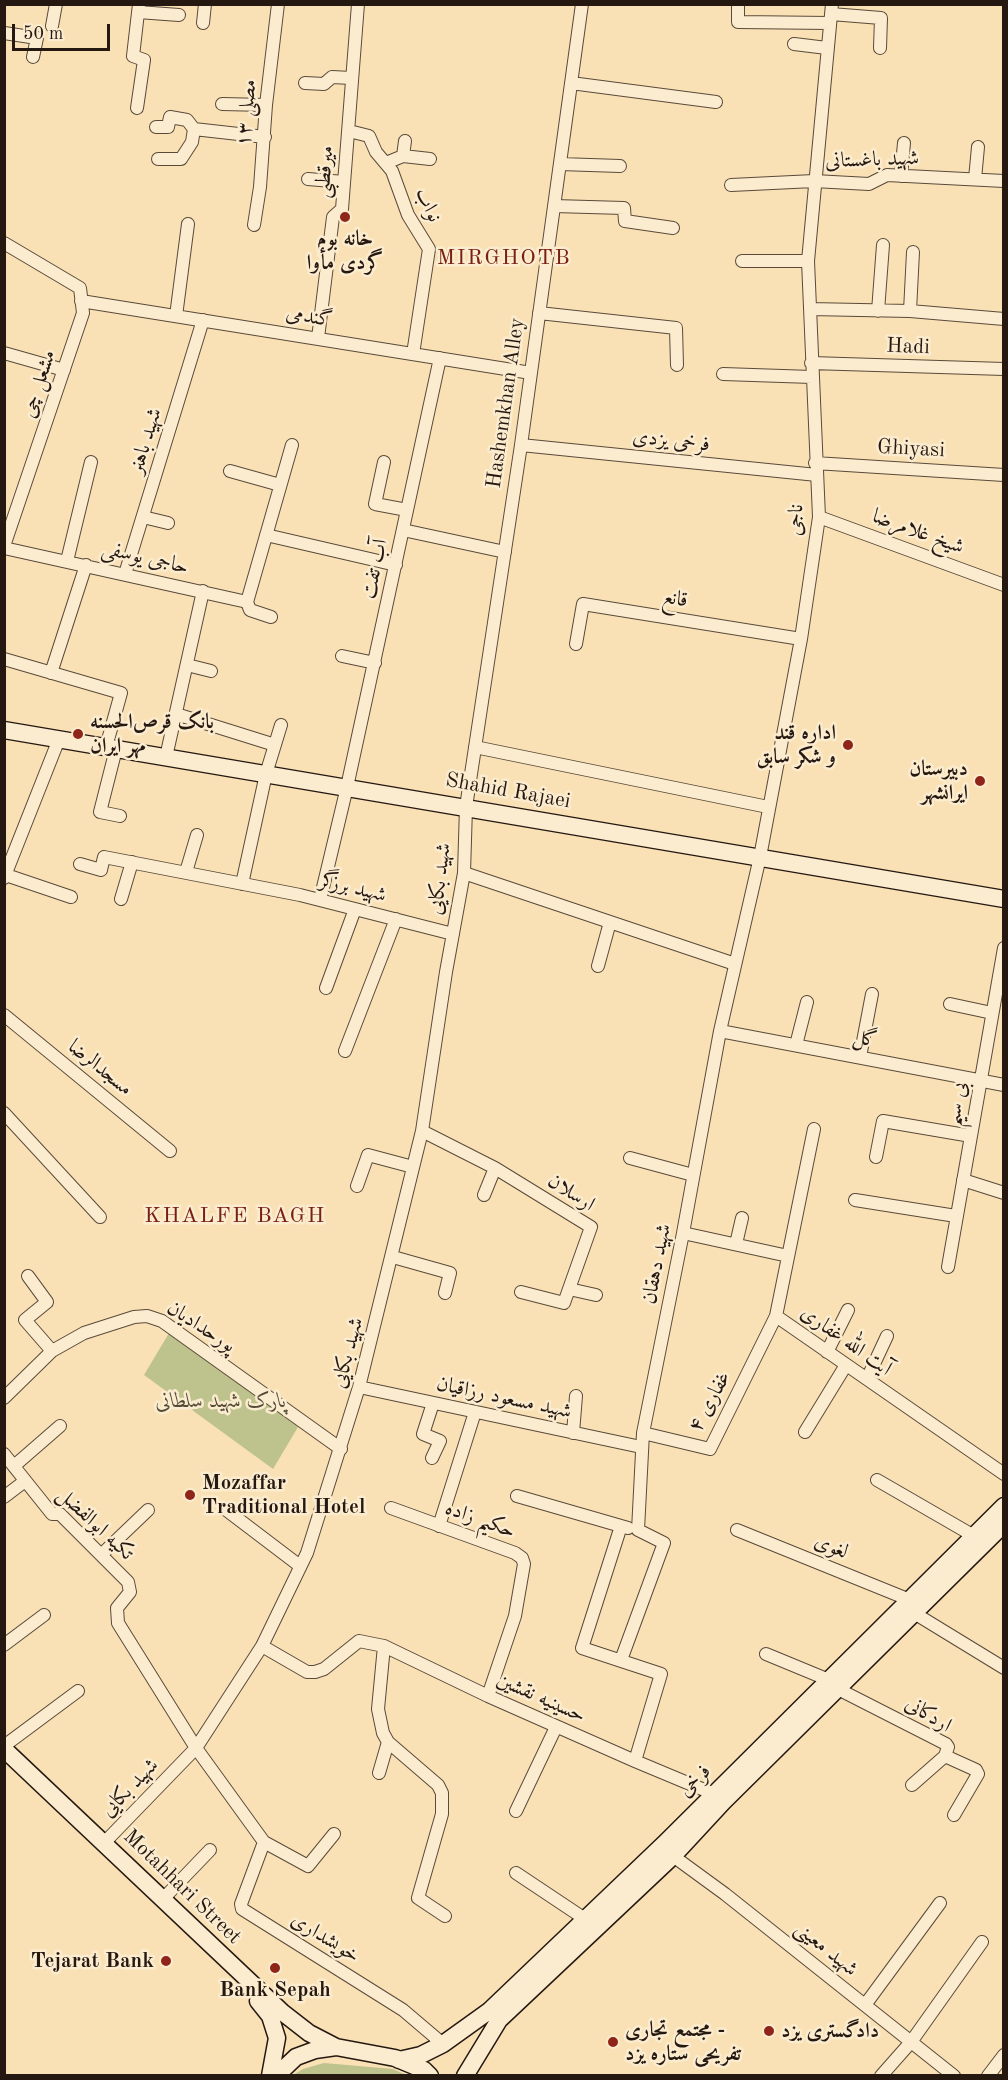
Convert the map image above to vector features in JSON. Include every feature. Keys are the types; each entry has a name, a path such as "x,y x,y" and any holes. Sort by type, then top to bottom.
{"main road":[{"name":"Shahid Rajaei","path":"4,730 1004,898"},
{"name":"فرخی","path":"912,1606 1004,1506"},
{"name":"فرخی","path":"399,2060 421,2055 443,2044 489,2011 912,1606 1004,1524"},
{"name":"فرخی","path":"465,2076 500,2020 673,1856 833,1684"},
{"name":"Motahhari Street","path":"4,1747 282,2012 309,2033 336,2047"},
{"name":"Motahhari Street","path":"4,1761 257,2000 270,2016 277,2038 270,2076"},
{"path":"276,2076 296,2057 315,2050 336,2047 399,2060 424,2070 430,2076"}],"street":[{"path":"52,26 56,4"},
{"path":"203,23 206,4"},
{"name":"مصلی ۱۳","path":"254,225 279,4"},
{"name":"میرقطبی","path":"318,338 333,218 342,209 358,4"},
{"name":"Hashemkhan Alley","path":"466,807 521,445 582,4"},
{"path":"738,4 738,22 831,14 881,18 880,48"},
{"path":"137,108 144,60 133,57 138,8 179,15"},
{"name":"ناجی","path":"760,857 801,639 819,517 808,261 831,14"},
{"path":"4,33 37,38 33,57"},
{"path":"794,44 827,48"},
{"path":"305,83 324,84 332,77 351,78"},
{"path":"571,83 716,102"},
{"path":"222,104 266,105"},
{"path":"156,127 168,127 170,117 187,120 194,129 265,137"},
{"path":"158,159 181,159 192,142 194,129"},
{"name":"نواب","path":"349,130 369,136 376,152 392,171 408,215 429,249 413,354"},
{"path":"403,156 405,141"},
{"path":"901,176 904,142"},
{"path":"975,179 978,147"},
{"path":"386,163 403,156 430,159"},
{"path":"560,164 620,166"},
{"name":"شهید باغستانی","path":"731,185 814,182 869,184 887,175 1004,181"},
{"path":"308,179 344,182"},
{"path":"554,206 624,208 625,221 673,228"},
{"path":"176,316 188,224"},
{"name":"گندمی","path":"4,243 81,295 176,316 531,373"},
{"path":"878,311 883,245"},
{"path":"910,312 913,252"},
{"path":"742,261 808,261"},
{"name":"مشعل چی","path":"4,547 83,313 81,295"},
{"path":"810,309 910,312 1004,319"},
{"path":"539,313 676,328 677,365"},
{"name":"شهید باهنر","path":"125,574 204,320"},
{"path":"4,353 64,370"},
{"name":"آب تفت","path":"320,900 375,663 440,358"},
{"name":"Hadi","path":"812,363 1004,369"},
{"path":"723,374 812,377"},
{"path":"247,602 292,445"},
{"name":"فرخی یزدی","path":"521,445 816,469"},
{"path":"67,561 92,462"},
{"path":"384,462 375,504 407,510"},
{"name":"Ghiyasi","path":"816,469 1004,475"},
{"path":"231,471 280,485"},
{"path":"143,517 168,523"},
{"name":"شیخ غلامرضا","path":"819,517 1004,585"},
{"path":"403,530 505,552"},
{"path":"266,535 396,565"},
{"name":"حاجی یوسفی","path":"4,547 247,602 250,610 271,617"},
{"path":"51,673 86,565"},
{"path":"166,757 203,591"},
{"name":"قانع","path":"576,644 583,604 801,639"},
{"path":"342,656 375,663"},
{"path":"4,659 121,693 100,812 120,816"},
{"path":"187,665 211,671"},
{"path":"176,714 275,745"},
{"path":"242,884 266,774 281,725"},
{"path":"59,739 5,877 71,897"},
{"path":"475,747 768,807"},
{"name":"شهید بکایی","path":"104,1843 196,1748 262,1646 307,1553 359,1387 393,1257 422,1131 464,873 466,807"},
{"path":"186,873 197,835"},
{"name":"شهید برزگر","path":"80,864 101,870 104,856 320,900 453,934"},
{"name":"شهید دهقان","path":"638,1530 643,1433 720,1031 760,857"},
{"path":"121,899 132,862"},
{"path":"464,873 735,964"},
{"path":"326,988 356,909"},
{"path":"345,1051 396,919"},
{"path":"598,966 610,922"},
{"name":"بی سیم","path":"948,1268 1004,948"},
{"path":"860,1057 872,994"},
{"path":"796,1045 807,1002"},
{"path":"950,1004 992,1013"},
{"name":"مسجدالرضا","path":"4,1015 170,1150"},
{"name":"گل","path":"720,1031 1004,1085"},
{"path":"7,1121 100,1217"},
{"path":"876,1157 883,1121 971,1136"},
{"name":"آیت الله غفاری","path":"814,1129 776,1316 1004,1474"},
{"name":"ارسلان","path":"422,1131 495,1168 591,1227 569,1289"},
{"path":"357,1186 368,1155 413,1167"},
{"path":"630,1158 693,1175"},
{"path":"484,1195 495,1168"},
{"path":"963,1180 1004,1193"},
{"path":"855,1200 956,1216"},
{"path":"736,1244 742,1218"},
{"path":"683,1233 788,1256"},
{"path":"393,1257 450,1273 445,1293"},
{"path":"28,1276 47,1302 25,1320 52,1351"},
{"path":"520,1292 564,1303 569,1289 596,1295"},
{"path":"827,1352 848,1310"},
{"name":"پورحدادیان","path":"4,1398 52,1351 84,1333 134,1317 147,1316 162,1321 341,1449"},
{"name":"غفاری ۴","path":"643,1433 711,1449 776,1316"},
{"path":"867,1379 887,1336"},
{"path":"805,1432 846,1365"},
{"name":"شهید مسعود رزاقیان","path":"359,1387 641,1448"},
{"path":"573,1433 576,1396"},
{"path":"432,1458 440,1441 423,1434 433,1403"},
{"path":"439,1526 475,1412"},
{"path":"14,1466 60,1426"},
{"name":"تکیه ابوالفضل","path":"4,1454 52,1514 60,1514 128,1582 130,1592 117,1608 118,1623 196,1748"},
{"path":"877,1480 974,1536"},
{"path":"4,1497 25,1481"},
{"path":"517,1496 638,1530 664,1543 621,1660"},
{"name":"حکیم زاده","path":"390,1508 522,1557 524,1564 515,1616 488,1696"},
{"path":"225,1509 300,1566"},
{"path":"101,1555 148,1510"},
{"path":"621,1526 582,1648 661,1674 635,1761"},
{"name":"لغوی","path":"737,1530 912,1606 1004,1668"},
{"path":"4,1644 44,1615"},
{"name":"حسینیه نقشین","path":"262,1646 307,1672 324,1669 359,1641 384,1646 488,1696 714,1794"},
{"path":"384,1646 378,1709 383,1733 388,1742 438,1785 442,1793 442,1814 418,1898 445,1916"},
{"path":"766,1654 833,1684"},
{"name":"اردکانی","path":"833,1684 946,1744 948,1747 945,1756 976,1770 978,1774 954,1815"},
{"path":"4,1747 78,1691"},
{"path":"516,1811 556,1726"},
{"path":"379,1773 388,1742"},
{"path":"196,1748 264,1842 308,1866 334,1834"},
{"path":"912,1785 945,1756"},
{"name":"خویشداری","path":"264,1842 241,1904 242,1909 403,2010 443,2044"},
{"path":"162,1900 210,1850"},
{"name":"شهید معینی","path":"673,1856 725,1894 954,2076"},
{"path":"516,1873 585,1919"},
{"path":"865,2005 940,1903"},
{"path":"881,2076 911,2042 982,1942"},
{"path":"988,2076 1004,2055"}],"green space":[{"name":"پارک شهید سلطانی","path":"169,1333 298,1427 273,1469 144,1375"},
{"path":"324,2063 393,2069 406,2075 293,2075 303,2069"}],"place":[{"name":"خانه بوم گردی مأوا","path":"345,217"},
{"name":"بانک قرص‌الحسنه مهر ایران","path":"78,734"},
{"name":"اداره قند و شکر سابق","path":"848,745"},
{"name":"دبیرستان ایرانشهر","path":"980,781"},
{"name":"Mozaffar Traditional Hotel","path":"190,1495"},
{"name":"Tejarat Bank","path":"166,1961"},
{"name":"Bank Sepah","path":"275,1968"},
{"name":"دادگستری یزد","path":"769,2031"},
{"name":"مجتمع تجاری - تفریحی ستاره یزد","path":"613,2042"}],"district":[{"name":"MIRGHOTB","path":"504,258"},
{"name":"KHALFE BAGH","path":"235,1216"}]}
